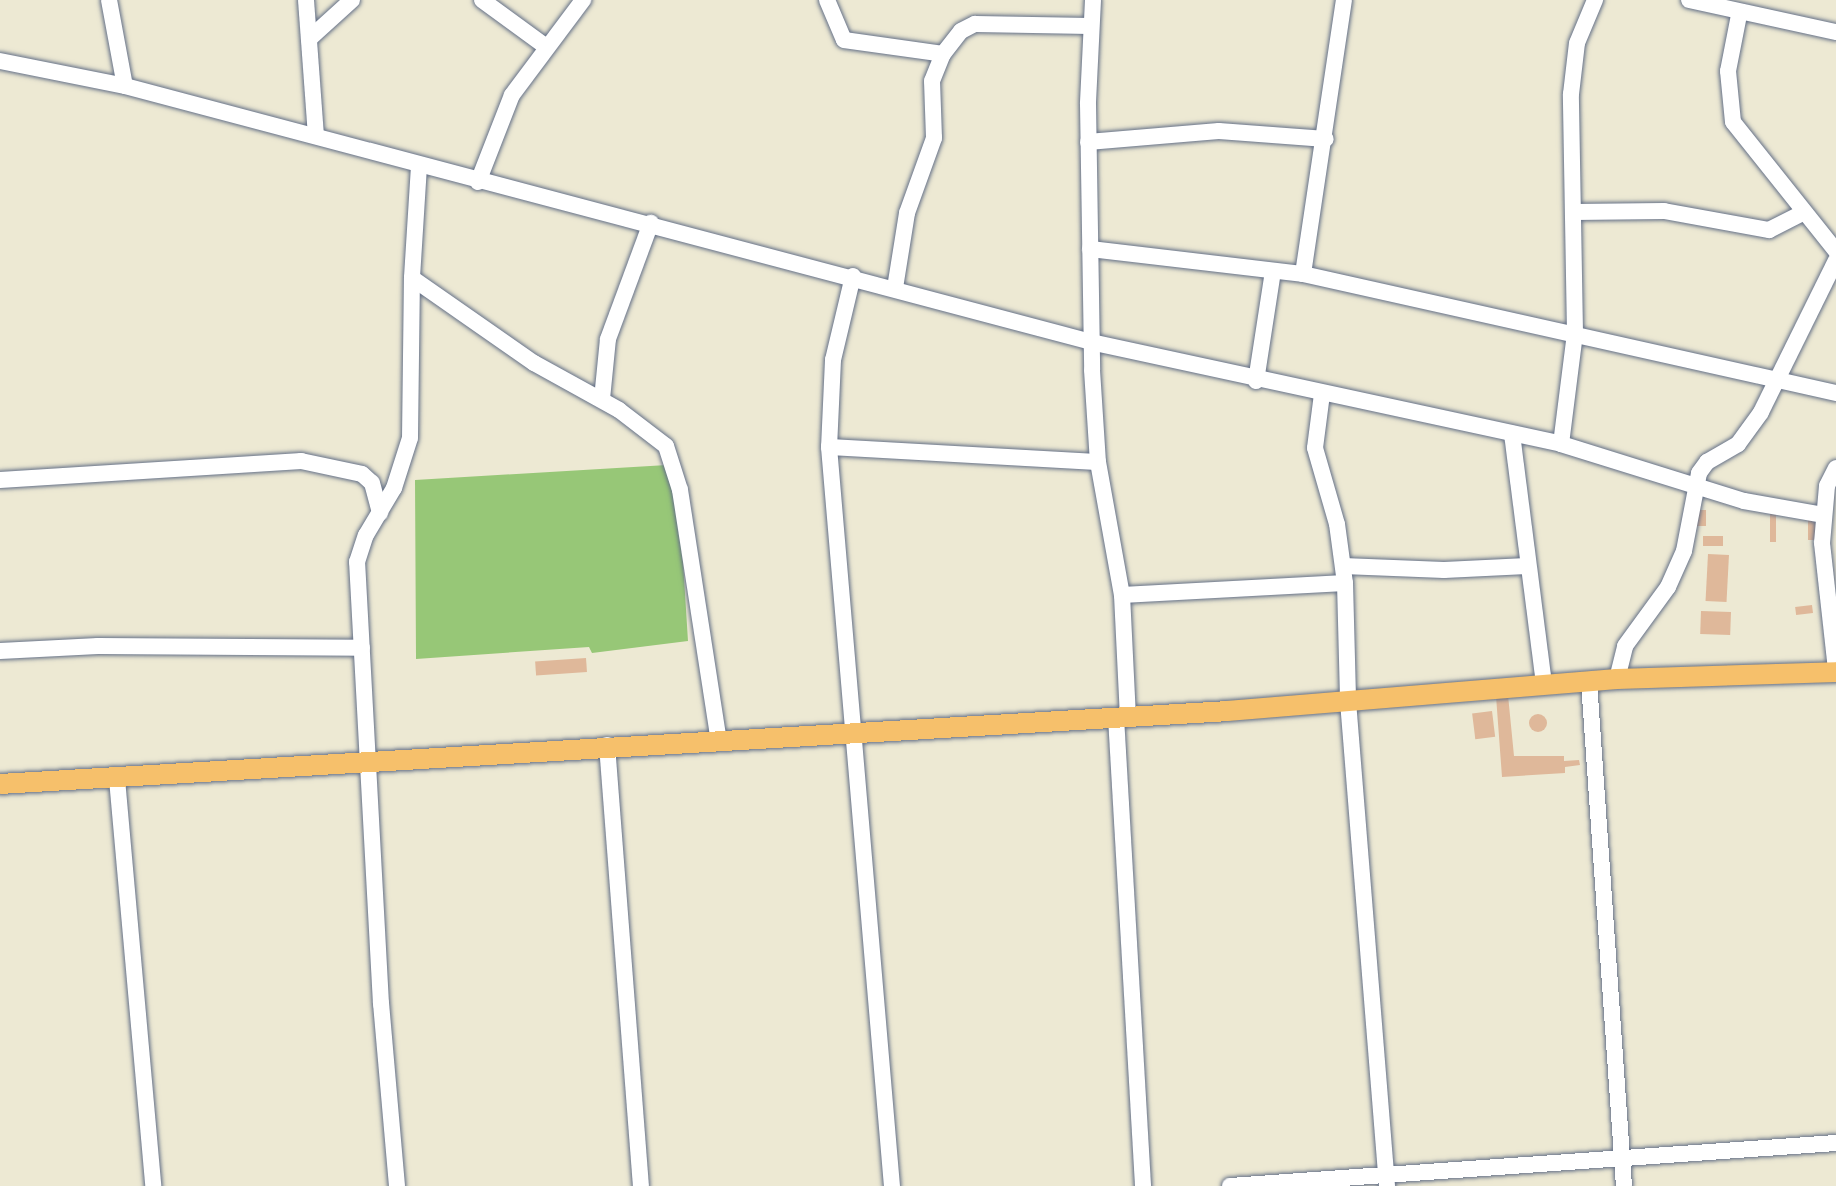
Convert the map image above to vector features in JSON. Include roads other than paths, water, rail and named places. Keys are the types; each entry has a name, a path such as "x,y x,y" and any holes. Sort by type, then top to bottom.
{"main road":[{"path":"0,784 1122,716 1617,679 1836,671"}],"street":[{"path":"109,0 125,86"},
{"path":"306,0 316,136"},
{"path":"309,39 352,0"},
{"path":"482,0 545,46"},
{"path":"478,182 512,95 545,46 583,0"},
{"path":"827,0 844,40 943,54"},
{"path":"1093,0 1088,142 1091,342 1098,462 1122,595 1122,716 1143,1186"},
{"path":"1303,274 1326,139 1344,0"},
{"path":"1561,444 1575,333 1571,94 1577,43 1595,0"},
{"path":"1689,0 1739,15 1777,18 1836,32"},
{"path":"1777,18 1782,0"},
{"path":"1739,15 1728,71 1733,122 1836,251"},
{"path":"895,288 907,213 934,138 932,81 943,54 961,31 975,24 1090,26"},
{"path":"0,61 125,86 478,182 853,276 1091,342 1256,381 1561,444 1744,501 1823,515"},
{"path":"1088,142 1219,131 1326,139"},
{"path":"397,1186 366,762 357,562 404,464 412,427 412,278 419,166"},
{"path":"1574,212 1664,211 1769,230 1804,212"},
{"path":"602,399 608,339 651,223"},
{"path":"1090,249 1303,274 1779,376 1836,393"},
{"path":"1617,679 1625,646 1668,587 1684,551 1697,486 1707,462 1738,444 1779,376 1836,260"},
{"path":"1256,381 1273,271"},
{"path":"853,276 833,360 829,447 843,637 857,733 892,1186"},
{"path":"412,278 534,363 602,399 666,446 680,490 719,741"},
{"path":"1322,394 1315,448 1344,574 1348,701 1386,1180"},
{"path":"1512,434 1544,684"},
{"path":"829,447 1098,462"},
{"path":"0,480 301,461 362,474 372,483 380,513"},
{"path":"1836,468 1823,515 1829,544 1836,671"},
{"path":"1122,595 1344,574 1527,566"},
{"path":"0,651 98,646 362,648"},
{"path":"1589,682 1624,1186"},
{"path":"607,745 641,1186"},
{"path":"117,779 153,1186"},
{"path":"1230,1186 1386,1180 1622,1157 1836,1143"}]}
